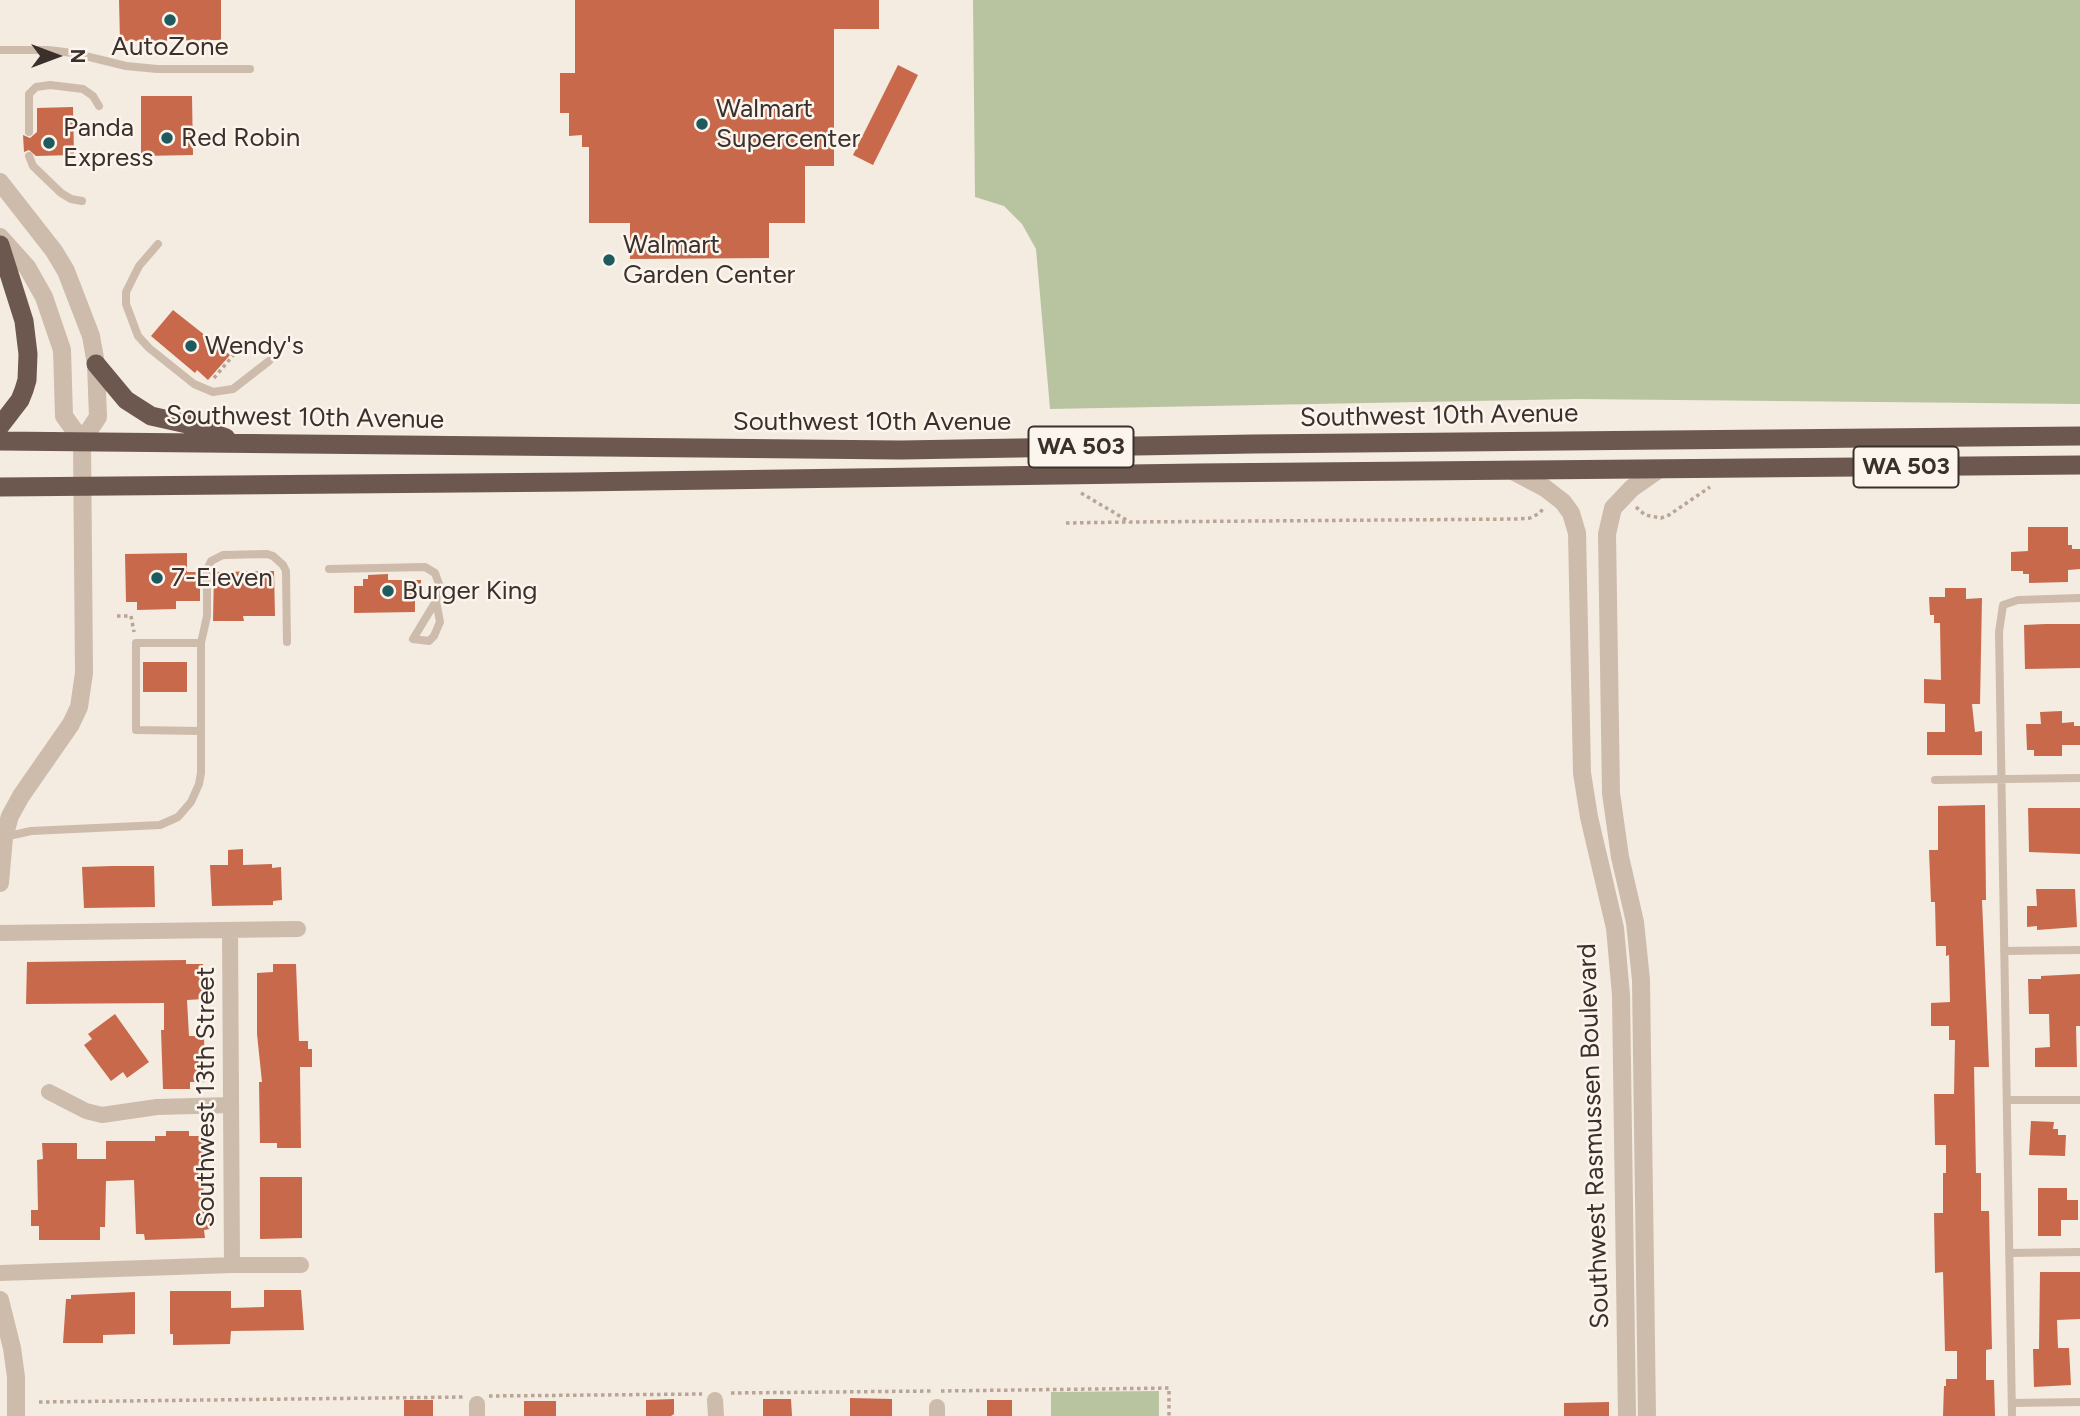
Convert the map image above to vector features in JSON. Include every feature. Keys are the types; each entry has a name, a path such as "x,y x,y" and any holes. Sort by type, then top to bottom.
{"highway":[{"path":"0,245 24,321 27,354 27,380 24,390 20,400 0,426"},
{"path":"96,364 127,400 151,416 187,424 236,443"},
{"name":"Southwest 10th Avenue","path":"0,441 901,450 1309,443 2080,436"},
{"name":"Southwest 10th Avenue","path":"0,487 2080,465"}],"street":[{"path":"0,181 54,251 66,271 91,336 96,364 98,417 82,441"},
{"path":"0,237 27,267 44,297 62,350 64,416 82,441 83,486 83,690 72,723 10,816 2,837 0,883"},
{"name":"Southwest Rasmussen Boulevard","path":"1511,470 1545,488 1563,502 1571,513 1577,533 1582,773 1589,817 1615,928 1621,995 1627,1416"},
{"name":"Southwest Rasmussen Boulevard","path":"1647,1416 1642,980 1611,793 1607,534 1613,508 1632,488 1658,470"},
{"path":"0,933 298,929"},
{"name":"Southwest 13th Street","path":"230,930 232,1265"},
{"path":"49,1092 86,1111 102,1115 157,1107 230,1105"},
{"path":"0,1273 301,1265"},
{"path":"0,1300 14,1367 16,1416"}],"lane":[{"path":"0,50 73,53 126,66 157,69 250,69"},
{"path":"29,132 29,94 36,87 50,85 83,89 93,96 99,106"},
{"path":"29,156 33,166 61,193 82,201"},
{"path":"158,244 139,266 126,292 127,304 138,336 149,348 194,384 213,392 233,389 269,361"},
{"path":"2,837 31,831 151,827 170,822 185,810 200,783 201,643 207,616 209,565 216,557 245,554 273,556 284,565 287,642"},
{"path":"329,569 425,567 435,573 438,578 436,601 440,622 429,641 413,639 436,601"},
{"path":"2012,1416 1999,632 2003,605 2018,600 2080,598"},
{"path":"201,643 136,643 136,730 201,731"},
{"path":"1935,780 2080,778"},
{"path":"2004,951 2080,950"},
{"path":"2007,1100 2080,1100"},
{"path":"2009,1253 2080,1252"},
{"path":"2012,1403 2080,1402"}],"path":[{"path":"211,381 236,352 243,352"},
{"path":"1638,509 1653,518 1669,515 1714,485 1732,469"},
{"path":"1052,475 1130,522"},
{"path":"1066,523 1518,519 1530,518 1540,513"},
{"path":"117,616 131,616 136,643"},
{"path":"39,1402 716,1401 1169,1388 1169,1416"}],"green space":[{"path":"973,0 2080,0 2080,404 1577,399 1050,409 1036,249 1022,224 1004,206 975,197"},
{"path":"1159,1391 1159,1416 1051,1416 1051,1392"}],"building":[{"name":"AutoZone","path":"119,0 221,0 221,40 120,41"},
{"name":"Walmart Supercenter","path":"575,0 879,0 879,29 834,29 834,166 805,166 805,223 769,223 769,258 630,259 630,223 589,223 589,147 582,147 582,135 569,136 569,113 560,113 560,73 575,73"},
{"path":"898,65 918,75 873,165 853,155"},
{"name":"Red Robin","path":"141,96 192,96 193,155 141,156"},
{"name":"Panda Express","path":"73,107 74,155 36,156 29,150 24,152 23,135 30,138 37,132 37,108"},
{"name":"Wendy's","path":"173,310 230,355 208,380 197,370 195,373 151,336"},
{"path":"2028,527 2068,527 2068,545 2072,545 2072,549 2080,549 2080,569 2068,570 2068,582 2029,583 2029,574 2011,571 2011,552 2028,551"},
{"name":"7-Eleven","path":"187,553 187,572 200,572 200,601 176,601 176,609 137,610 137,602 126,602 125,554"},
{"path":"274,571 275,616 243,616 244,621 213,621 214,572"},
{"name":"Burger King","path":"388,574 388,580 421,580 421,597 415,597 415,612 354,613 354,586 363,586 363,579 368,579 368,575"},
{"path":"1945,588 1966,588 1966,599 1982,598 1980,704 1972,704 1975,732 1982,731 1982,755 1927,755 1927,732 1945,732 1945,704 1924,703 1924,679 1941,680 1940,623 1934,623 1934,615 1930,615 1929,597 1945,597"},
{"path":"2080,624 2080,668 2025,669 2024,625"},
{"name":"7-Eleven","path":"143,662 187,662 187,692 143,692"},
{"path":"2062,711 2062,723 2074,722 2074,726 2080,726 2080,745 2062,745 2062,756 2034,756 2034,750 2027,750 2026,724 2041,724 2040,712"},
{"path":"1985,805 1986,900 1982,900 1989,1067 1974,1067 1976,1173 1981,1173 1981,1211 1989,1211 1992,1349 1986,1350 1986,1380 1994,1380 1995,1416 1943,1416 1946,1379 1957,1379 1957,1351 1945,1351 1943,1272 1935,1273 1934,1213 1943,1213 1946,1145 1935,1145 1934,1094 1954,1094 1955,1040 1949,1040 1949,1026 1931,1026 1931,1003 1950,1002 1949,955 1946,956 1946,946 1936,946 1935,902 1931,902 1929,850 1938,850 1938,806"},
{"path":"2028,808 2080,808 2080,854 2029,852"},
{"path":"243,849 243,865 272,864 272,868 281,867 282,900 273,901 273,905 212,906 210,865 228,865 228,850"},
{"path":"154,866 155,907 84,908 82,867"},
{"path":"2036,889 2075,889 2077,927 2037,930 2037,926 2027,927 2027,906 2037,906"},
{"path":"186,960 186,964 203,964 204,999 187,1000 189,1036 204,1036 205,1082 190,1082 190,1089 163,1089 161,1030 164,1030 164,1003 26,1004 27,962"},
{"path":"273,964 296,964 299,1041 308,1041 308,1049 312,1049 312,1067 300,1067 301,1148 277,1148 277,1143 260,1143 259,1082 262,1082 257,1034 257,973 273,972"},
{"path":"2080,974 2080,1026 2076,1026 2077,1067 2035,1067 2035,1048 2050,1047 2049,1014 2029,1014 2028,979"},
{"path":"115,1014 149,1062 127,1078 123,1072 111,1081 84,1045 92,1039 88,1034"},
{"path":"2031,1121 2054,1122 2053,1129 2058,1129 2058,1135 2066,1135 2065,1156 2029,1155"},
{"path":"166,1131 189,1131 189,1136 206,1136 204,1209 210,1209 210,1229 204,1230 205,1238 145,1240 144,1234 136,1234 134,1180 106,1181 105,1227 100,1227 100,1240 39,1240 39,1226 31,1226 31,1210 38,1210 37,1160 43,1159 42,1143 77,1143 77,1159 106,1159 106,1141 155,1141 155,1136 166,1136"},
{"path":"260,1177 302,1177 302,1238 260,1239"},
{"path":"2038,1188 2067,1188 2067,1200 2078,1200 2078,1220 2061,1220 2061,1236 2038,1236"},
{"path":"2040,1272 2080,1272 2080,1319 2057,1320 2058,1348 2069,1348 2071,1385 2034,1387 2033,1349 2039,1349"},
{"path":"264,1290 301,1290 304,1330 231,1331 230,1344 173,1345 173,1334 170,1334 170,1291 231,1291 231,1308 264,1307"},
{"path":"135,1292 135,1334 103,1335 103,1343 63,1343 66,1299 71,1299 71,1295"},
{"path":"850,1398 892,1399 892,1416 850,1416"},
{"path":"674,1399 674,1414 671,1416 646,1416 646,1400"},
{"path":"763,1399 791,1399 792,1416 763,1416"},
{"path":"404,1400 433,1400 433,1416 404,1416"},
{"path":"987,1400 1012,1400 1012,1416 987,1416"},
{"path":"524,1401 556,1401 556,1416 524,1416"},
{"path":"1609,1402 1609,1416 1564,1416 1564,1403"}],"place":[{"name":"AutoZone","path":"170,20"},
{"name":"Walmart Supercenter","path":"702,124"},
{"name":"Red Robin","path":"167,138"},
{"name":"Panda Express","path":"49,143"},
{"name":"Walmart Garden Center","path":"609,260"},
{"name":"Wendy's","path":"191,346"},
{"name":"7-Eleven","path":"157,578"},
{"name":"Burger King","path":"388,591"}]}
